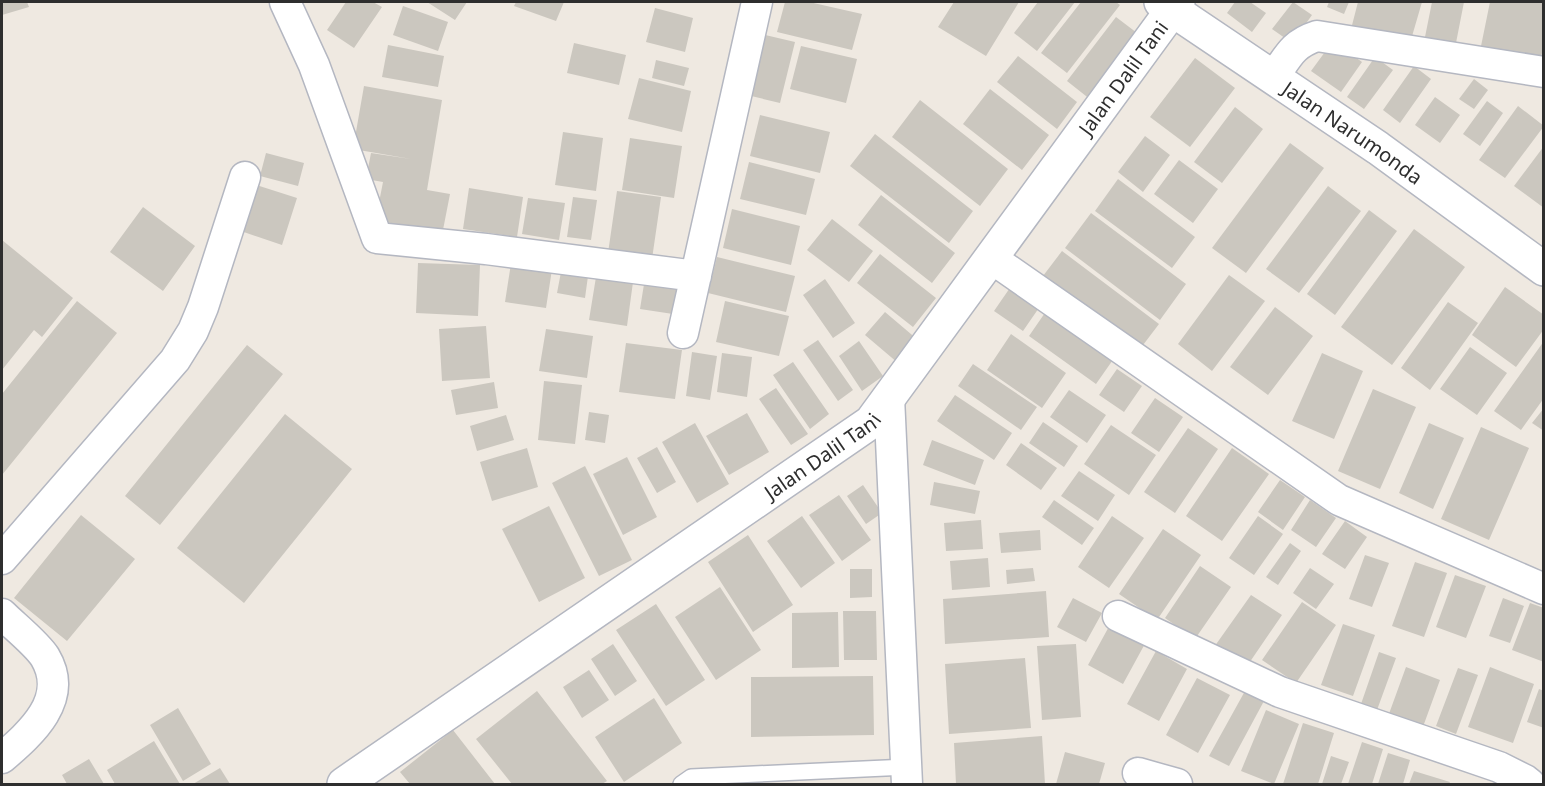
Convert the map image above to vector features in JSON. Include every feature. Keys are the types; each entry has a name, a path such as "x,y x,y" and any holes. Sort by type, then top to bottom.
{"street":[{"path":"285,2 314,65 377,238 519,253 696,276"},
{"path":"683,333 757,2"},
{"name":"Jalan Narumonda","path":"1171,4 1274,78 1378,148 1544,269"},
{"name":"Jalan Dalil Tani","path":"359,780 871,422 991,258 1171,4"},
{"path":"1274,78 1302,41 1317,36 1544,72"},
{"path":"2,559 175,360 193,331 203,306 245,177"},
{"path":"991,258 1339,500 1544,589"},
{"path":"889,397 907,776"},
{"path":"2,614 44,655 53,676 44,717 2,758"},
{"path":"1118,616 1280,692 1499,767 1530,784"},
{"path":"1138,773 1177,784"}],"lane":[{"path":"681,784 691,777 907,776"}],"building":[{"path":"2,2 27,2 29,7 2,15"},
{"path":"346,2 373,2 382,7 354,48 327,30"},
{"path":"427,2 467,2 455,20"},
{"path":"516,2 564,2 556,21 514,6"},
{"path":"785,2 809,2 862,14 852,50 777,32"},
{"path":"954,2 1019,2 986,56 938,27"},
{"path":"1038,2 1075,2 1037,51 1014,33"},
{"path":"1081,2 1116,2 1120,5 1067,73 1041,53"},
{"path":"1235,2 1250,2 1266,13 1252,32 1227,13"},
{"path":"1293,2 1312,15 1292,43 1272,29"},
{"path":"1329,2 1349,2 1344,14 1327,7"},
{"path":"1358,2 1422,2 1408,50 1350,33"},
{"path":"1432,2 1464,2 1455,48 1424,42"},
{"path":"1490,2 1544,2 1544,44 1540,62 1480,51"},
{"path":"403,6 448,22 438,51 393,35"},
{"path":"655,8 693,18 685,52 646,42"},
{"path":"1116,17 1141,36 1091,100 1067,81"},
{"path":"761,34 795,42 780,103 747,95"},
{"path":"1333,41 1362,62 1341,92 1311,71"},
{"path":"574,43 626,55 619,85 567,73"},
{"path":"388,45 444,56 438,87 382,77"},
{"path":"801,46 857,59 846,103 790,89"},
{"path":"1018,56 1077,102 1057,129 997,82"},
{"path":"1375,57 1393,70 1364,109 1347,97"},
{"path":"1195,58 1235,88 1190,147 1150,117"},
{"path":"656,60 689,68 684,86 652,78"},
{"path":"1414,66 1431,79 1400,123 1383,110"},
{"path":"639,78 691,91 682,132 628,119"},
{"path":"1474,79 1488,90 1474,109 1459,99"},
{"path":"364,86 442,100 427,190 450,194 442,235 375,223 383,182 366,179 371,153 411,159 353,149"},
{"path":"990,89 1049,135 1022,170 963,124"},
{"path":"1435,97 1460,115 1440,143 1415,125"},
{"path":"920,100 1008,169 980,206 892,137"},
{"path":"1487,101 1503,113 1480,146 1463,134"},
{"path":"1518,106 1544,126 1505,178 1479,160"},
{"path":"1235,107 1263,129 1222,183 1194,162"},
{"path":"760,115 830,132 820,173 750,156"},
{"path":"563,132 603,138 596,191 555,185"},
{"path":"875,134 973,211 949,243 850,166"},
{"path":"1145,136 1170,155 1143,192 1118,172"},
{"path":"630,138 682,146 674,198 622,190"},
{"path":"1290,143 1324,168 1246,273 1212,248"},
{"path":"1544,146 1544,208 1514,186"},
{"path":"266,153 304,163 298,186 260,176"},
{"path":"1179,160 1218,189 1193,223 1154,194"},
{"path":"749,162 815,179 806,215 740,199"},
{"path":"1118,179 1195,237 1172,268 1095,211"},
{"path":"253,184 297,198 282,245 238,230"},
{"path":"1328,186 1361,211 1299,293 1266,269"},
{"path":"469,188 523,197 517,237 463,229"},
{"path":"617,191 661,197 652,259 608,253"},
{"path":"881,195 955,253 932,283 858,225"},
{"path":"573,197 597,200 591,240 567,237"},
{"path":"528,198 565,203 559,240 522,234"},
{"path":"143,207 195,246 163,291 110,252"},
{"path":"732,209 800,226 791,265 723,248"},
{"path":"1369,210 1397,231 1335,315 1307,294"},
{"path":"1091,213 1186,284 1160,320 1065,248"},
{"path":"832,219 873,251 849,282 807,250"},
{"path":"1414,229 1465,267 1392,365 1341,327"},
{"path":"2,240 73,298 42,337 34,330 2,370"},
{"path":"1062,251 1159,324 1140,349 1043,276"},
{"path":"880,254 936,298 913,327 857,283"},
{"path":"512,257 553,263 546,308 505,302"},
{"path":"717,257 795,276 786,312 708,293"},
{"path":"418,263 480,265 478,316 416,313"},
{"path":"561,272 588,276 585,298 557,293"},
{"path":"1229,275 1265,301 1212,371 1178,344"},
{"path":"596,277 633,282 627,326 589,320"},
{"path":"645,278 678,283 673,314 640,309"},
{"path":"825,279 855,323 833,338 803,295"},
{"path":"1014,282 1043,302 1023,331 994,311"},
{"path":"1505,287 1544,315 1544,329 1516,367 1472,335"},
{"path":"77,301 117,333 2,475 2,394"},
{"path":"725,301 789,316 779,356 716,342"},
{"path":"1448,302 1478,323 1430,390 1401,368"},
{"path":"1049,307 1117,354 1096,384 1029,336"},
{"path":"1275,307 1313,336 1268,395 1230,367"},
{"path":"885,312 918,340 898,363 865,335"},
{"path":"486,326 490,378 442,381 439,329"},
{"path":"546,329 593,336 587,378 539,371"},
{"path":"1011,334 1066,373 1042,408 987,370"},
{"path":"818,340 853,390 838,401 803,350"},
{"path":"859,341 883,376 862,391 839,356"},
{"path":"1544,341 1544,398 1521,430 1494,411"},
{"path":"626,343 682,350 675,399 619,392"},
{"path":"247,345 283,374 160,525 125,496"},
{"path":"1470,347 1507,373 1477,415 1440,389"},
{"path":"692,352 717,356 710,400 686,396"},
{"path":"722,353 752,357 747,397 717,392"},
{"path":"1322,353 1363,371 1334,439 1292,421"},
{"path":"793,362 829,414 810,429 773,375"},
{"path":"973,364 1037,407 1021,430 958,386"},
{"path":"1117,369 1142,386 1124,412 1099,395"},
{"path":"544,381 582,385 575,444 538,440"},
{"path":"494,382 498,408 456,415 451,390"},
{"path":"776,388 808,434 791,445 759,399"},
{"path":"1373,389 1416,407 1380,489 1338,471"},
{"path":"1069,390 1106,415 1087,443 1050,417"},
{"path":"955,395 1012,433 994,460 937,421"},
{"path":"1155,398 1183,417 1159,452 1131,433"},
{"path":"1544,408 1544,431 1532,423"},
{"path":"589,412 609,415 605,443 585,440"},
{"path":"747,413 769,452 729,475 706,436"},
{"path":"285,414 352,469 244,603 177,548"},
{"path":"506,415 514,440 477,451 470,426"},
{"path":"1043,422 1078,446 1064,467 1029,443"},
{"path":"695,423 729,484 697,503 662,442"},
{"path":"1429,423 1464,438 1433,509 1399,493"},
{"path":"1111,425 1156,455 1129,495 1084,464"},
{"path":"1481,427 1529,448 1489,540 1441,519"},
{"path":"1188,428 1218,449 1175,513 1144,492"},
{"path":"932,440 984,460 975,485 923,465"},
{"path":"1021,443 1057,468 1041,490 1006,465"},
{"path":"657,447 676,482 657,493 637,458"},
{"path":"527,448 538,487 492,501 480,462"},
{"path":"1232,448 1269,474 1222,541 1186,516"},
{"path":"627,457 657,517 623,535 593,474"},
{"path":"585,466 632,560 599,576 552,483"},
{"path":"1079,471 1115,495 1098,521 1061,496"},
{"path":"1280,480 1305,497 1283,530 1258,512"},
{"path":"934,482 980,491 975,514 930,505"},
{"path":"863,485 882,513 866,524 847,496"},
{"path":"839,495 871,540 842,561 809,515"},
{"path":"1054,500 1094,528 1082,545 1042,517"},
{"path":"1310,500 1336,518 1316,547 1291,530"},
{"path":"549,506 585,578 539,602 502,529"},
{"path":"81,515 135,559 67,641 14,598"},
{"path":"802,516 835,563 801,588 767,541"},
{"path":"1112,516 1144,538 1109,588 1078,567"},
{"path":"1258,516 1283,534 1254,575 1229,558"},
{"path":"981,520 983,549 946,551 944,523"},
{"path":"1345,521 1367,537 1345,569 1322,554"},
{"path":"1163,529 1201,555 1157,620 1119,594"},
{"path":"1040,530 1041,550 1001,553 999,533"},
{"path":"748,535 793,605 753,632 708,562"},
{"path":"1290,543 1301,551 1278,585 1266,577"},
{"path":"1365,555 1389,563 1372,607 1349,599"},
{"path":"988,558 990,587 952,590 950,561"},
{"path":"1415,562 1447,573 1424,637 1392,626"},
{"path":"1200,566 1231,587 1195,639 1165,618"},
{"path":"1033,568 1035,581 1007,584 1006,570"},
{"path":"1310,568 1334,584 1316,609 1293,593"},
{"path":"850,569 872,569 872,597 850,598"},
{"path":"1455,575 1486,586 1466,638 1436,627"},
{"path":"720,587 761,650 716,680 675,617"},
{"path":"1046,591 1049,637 945,644 943,599"},
{"path":"1251,595 1282,615 1243,672 1212,650"},
{"path":"1073,598 1102,613 1086,642 1057,627"},
{"path":"1503,598 1524,606 1510,643 1489,636"},
{"path":"1302,602 1336,625 1296,683 1262,660"},
{"path":"1530,603 1544,608 1544,662 1512,650"},
{"path":"656,604 705,680 666,706 616,630"},
{"path":"843,611 876,611 877,660 844,660"},
{"path":"838,612 839,667 792,668 792,613"},
{"path":"1112,621 1147,640 1123,684 1088,665"},
{"path":"1343,624 1375,635 1353,696 1321,685"},
{"path":"613,644 637,681 615,696 591,659"},
{"path":"1076,644 1081,717 1042,720 1037,646"},
{"path":"1156,651 1187,669 1159,721 1127,704"},
{"path":"1379,652 1396,658 1377,710 1361,704"},
{"path":"1025,658 1031,728 949,734 945,664"},
{"path":"1406,667 1440,680 1420,735 1386,722"},
{"path":"1490,667 1534,684 1513,743 1468,727"},
{"path":"1458,668 1478,675 1456,734 1436,726"},
{"path":"589,670 609,700 582,718 563,687"},
{"path":"873,676 874,735 751,737 751,677"},
{"path":"1197,678 1230,695 1198,753 1166,735"},
{"path":"1539,689 1544,691 1544,728 1527,722"},
{"path":"537,691 607,781 602,784 512,784 476,739"},
{"path":"1245,691 1264,701 1229,766 1209,756"},
{"path":"654,698 682,743 624,782 595,737"},
{"path":"178,708 211,764 183,781 150,725"},
{"path":"1266,710 1299,724 1274,784 1241,771"},
{"path":"1303,723 1334,733 1318,784 1283,784"},
{"path":"453,730 495,784 410,784 400,772"},
{"path":"1042,736 1045,784 956,784 954,743"},
{"path":"154,741 180,784 115,784 107,770"},
{"path":"1362,742 1383,749 1372,784 1348,784"},
{"path":"1065,752 1105,763 1099,784 1056,784"},
{"path":"1388,753 1410,760 1403,784 1378,784"},
{"path":"1331,756 1349,762 1341,784 1322,784"},
{"path":"89,759 104,784 67,784 62,775"},
{"path":"220,768 230,784 193,784"},
{"path":"1414,771 1450,782 1449,784 1409,784"}]}
